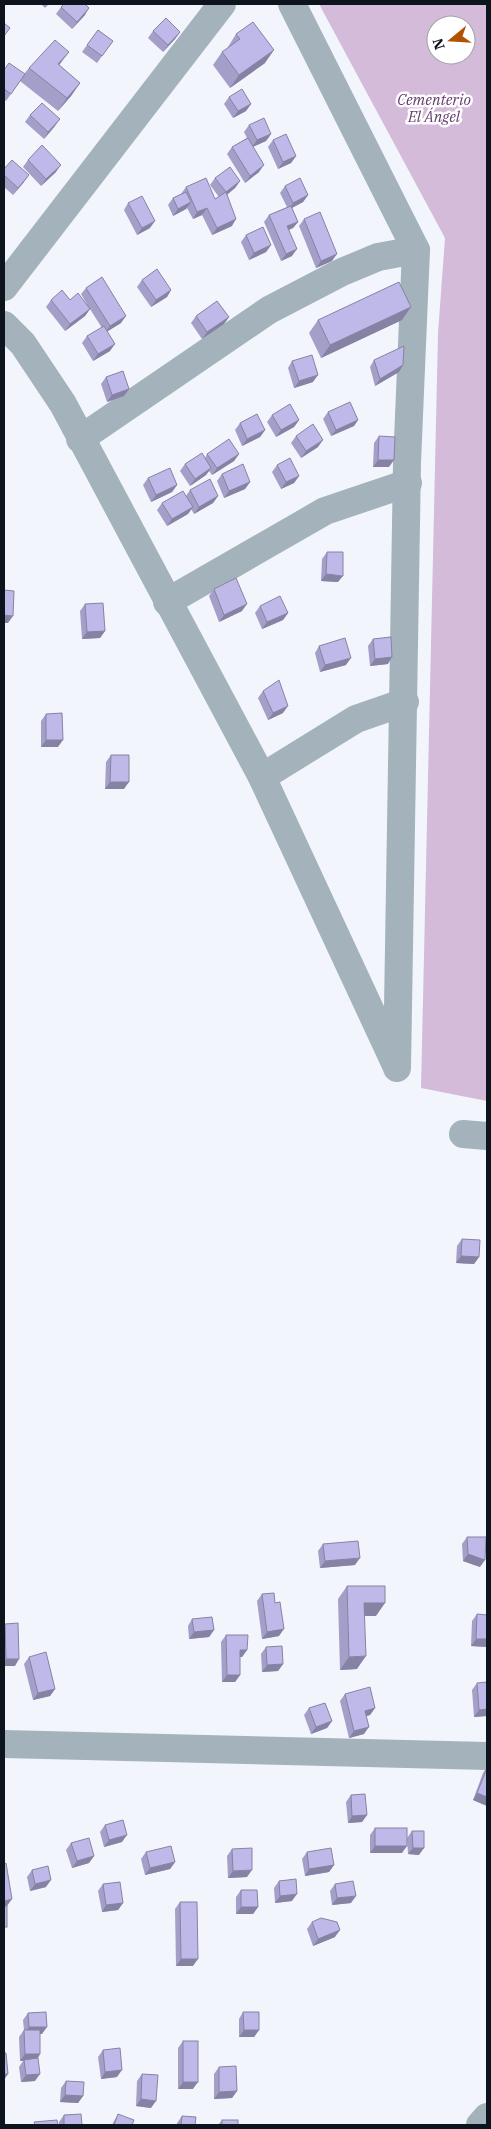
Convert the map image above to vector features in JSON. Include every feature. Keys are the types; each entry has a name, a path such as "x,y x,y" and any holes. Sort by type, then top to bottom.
{"street":[{"path":"4,287 222,4"},
{"path":"4,325 23,344 63,404 262,777 397,1068 408,483 416,250 292,4"},
{"path":"80,439 269,310 342,272 378,257 416,250"},
{"path":"168,602 325,511 408,483"},
{"path":"262,777 356,719 405,702"},
{"path":"4,1744 487,1756"},
{"path":"480,2125 487,2116"}],"green space":[{"name":"Cementerio El Ángel","path":"319,4 487,4 487,1101 421,1088 438,333 445,238"}],"building":[{"path":"64,4 85,4 89,8 77,22 61,7"},
{"path":"166,18 180,32 168,45 153,31"},
{"path":"253,22 274,50 239,75 222,52 240,39 236,34"},
{"path":"4,23 10,28 4,36"},
{"path":"98,30 113,41 102,56 87,45"},
{"path":"55,40 69,52 58,64 80,83 67,98 29,68"},
{"path":"9,63 25,74 11,94 4,89 4,70"},
{"path":"242,89 251,104 238,111 229,97"},
{"path":"42,103 60,119 48,132 30,115"},
{"path":"264,118 271,134 257,140 249,125"},
{"path":"286,134 296,156 283,162 273,140"},
{"path":"248,138 264,165 250,176 232,147"},
{"path":"42,145 61,165 46,179 28,160"},
{"path":"12,160 29,175 18,188 4,175 4,169"},
{"path":"230,167 240,181 226,192 215,178"},
{"path":"206,178 215,199 226,192 236,219 217,228 207,208 197,212 186,187"},
{"path":"300,178 308,195 293,203 285,186"},
{"path":"186,192 191,202 178,209 173,198"},
{"path":"142,196 155,221 142,228 128,203"},
{"path":"291,206 298,222 287,226 297,249 286,254 269,215"},
{"path":"320,212 337,254 321,261 304,219"},
{"path":"263,227 271,245 254,253 246,235"},
{"path":"157,269 171,290 156,300 142,280"},
{"path":"102,277 126,316 110,326 86,288"},
{"path":"399,282 411,307 330,345 318,320"},
{"path":"62,290 70,300 78,293 90,309 70,324 51,300"},
{"path":"217,301 229,317 207,332 196,316"},
{"path":"104,326 115,344 98,354 87,336"},
{"path":"404,346 403,365 380,379 374,360"},
{"path":"312,355 318,375 299,381 292,361"},
{"path":"123,371 129,389 112,395 106,377"},
{"path":"350,402 358,420 336,430 328,412"},
{"path":"290,404 299,420 281,430 272,415"},
{"path":"257,414 265,430 247,439 240,423"},
{"path":"313,424 323,440 306,451 296,436"},
{"path":"379,436 395,437 394,460 378,460"},
{"path":"229,439 239,454 217,468 207,454"},
{"path":"202,453 211,468 195,479 185,464"},
{"path":"290,458 299,476 286,482 277,465"},
{"path":"243,464 250,482 229,491 222,474"},
{"path":"170,468 177,485 156,495 148,478"},
{"path":"210,479 218,496 199,507 190,490"},
{"path":"183,491 193,507 172,519 162,503"},
{"path":"327,552 343,552 343,576 326,574"},
{"path":"236,578 247,604 224,615 214,589"},
{"path":"4,590 14,591 13,616 4,615"},
{"path":"280,596 288,613 267,622 260,606"},
{"path":"103,603 105,631 87,632 85,604"},
{"path":"391,637 392,657 375,659 373,639"},
{"path":"345,638 351,658 325,665 319,646"},
{"path":"279,680 288,706 273,713 263,691"},
{"path":"62,713 63,740 46,740 46,714"},
{"path":"111,755 129,755 129,782 110,782"},
{"path":"462,1239 480,1240 479,1257 461,1256"},
{"path":"467,1537 486,1537 485,1560 468,1554"},
{"path":"358,1541 360,1558 325,1561 323,1544"},
{"path":"347,1586 385,1586 385,1603 364,1603 366,1656 349,1657"},
{"path":"274,1593 275,1603 280,1602 284,1629 267,1632 262,1594"},
{"path":"477,1614 487,1615 487,1639 476,1639"},
{"path":"212,1617 214,1630 194,1632 192,1619"},
{"path":"18,1623 19,1659 6,1659 5,1624"},
{"path":"226,1635 248,1635 247,1650 240,1650 240,1675 227,1675"},
{"path":"282,1646 283,1664 267,1665 266,1647"},
{"path":"46,1652 55,1689 38,1693 29,1657"},
{"path":"487,1682 487,1709 479,1710 477,1683"},
{"path":"370,1687 375,1708 365,1711 369,1727 354,1731 345,1694"},
{"path":"325,1703 332,1721 316,1727 309,1708"},
{"path":"487,1768 487,1797 477,1793"},
{"path":"365,1794 367,1815 352,1816 351,1795"},
{"path":"123,1820 127,1835 109,1840 105,1825"},
{"path":"375,1828 407,1828 407,1846 375,1846"},
{"path":"412,1831 424,1831 424,1848 413,1848"},
{"path":"89,1838 94,1856 77,1861 71,1843"},
{"path":"171,1846 175,1862 150,1868 146,1852"},
{"path":"252,1848 252,1870 233,1871 232,1849"},
{"path":"331,1848 334,1865 309,1869 307,1852"},
{"path":"6,1863 12,1899 4,1901 4,1864"},
{"path":"48,1866 51,1880 35,1884 32,1870"},
{"path":"296,1879 297,1894 280,1896 279,1881"},
{"path":"353,1881 356,1896 337,1898 335,1884"},
{"path":"120,1882 123,1903 106,1905 103,1884"},
{"path":"241,1890 257,1890 258,1907 241,1907"},
{"path":"180,1902 197,1902 198,1959 181,1959"},
{"path":"4,1906 7,1906 7,1927 4,1927"},
{"path":"321,1918 337,1922 340,1930 318,1939 312,1922"},
{"path":"46,2012 47,2027 29,2027 28,2013"},
{"path":"243,2012 259,2012 259,2030 244,2030"},
{"path":"24,2030 40,2030 40,2054 25,2054"},
{"path":"183,2041 198,2041 198,2082 183,2082"},
{"path":"120,2048 122,2070 105,2072 103,2050"},
{"path":"4,2053 6,2053 8,2074 4,2074"},
{"path":"38,2058 40,2074 26,2075 24,2060"},
{"path":"236,2066 237,2091 219,2092 219,2067"},
{"path":"142,2074 158,2075 156,2101 141,2099"},
{"path":"66,2081 84,2082 83,2096 65,2095"},
{"path":"81,2114 82,2125 64,2125 64,2115"},
{"path":"118,2114 134,2120 132,2125 114,2125"},
{"path":"182,2116 196,2117 195,2125 181,2125"},
{"path":"57,2120 58,2125 35,2125 34,2122"},
{"path":"222,2120 238,2120 238,2125 222,2125"}]}
